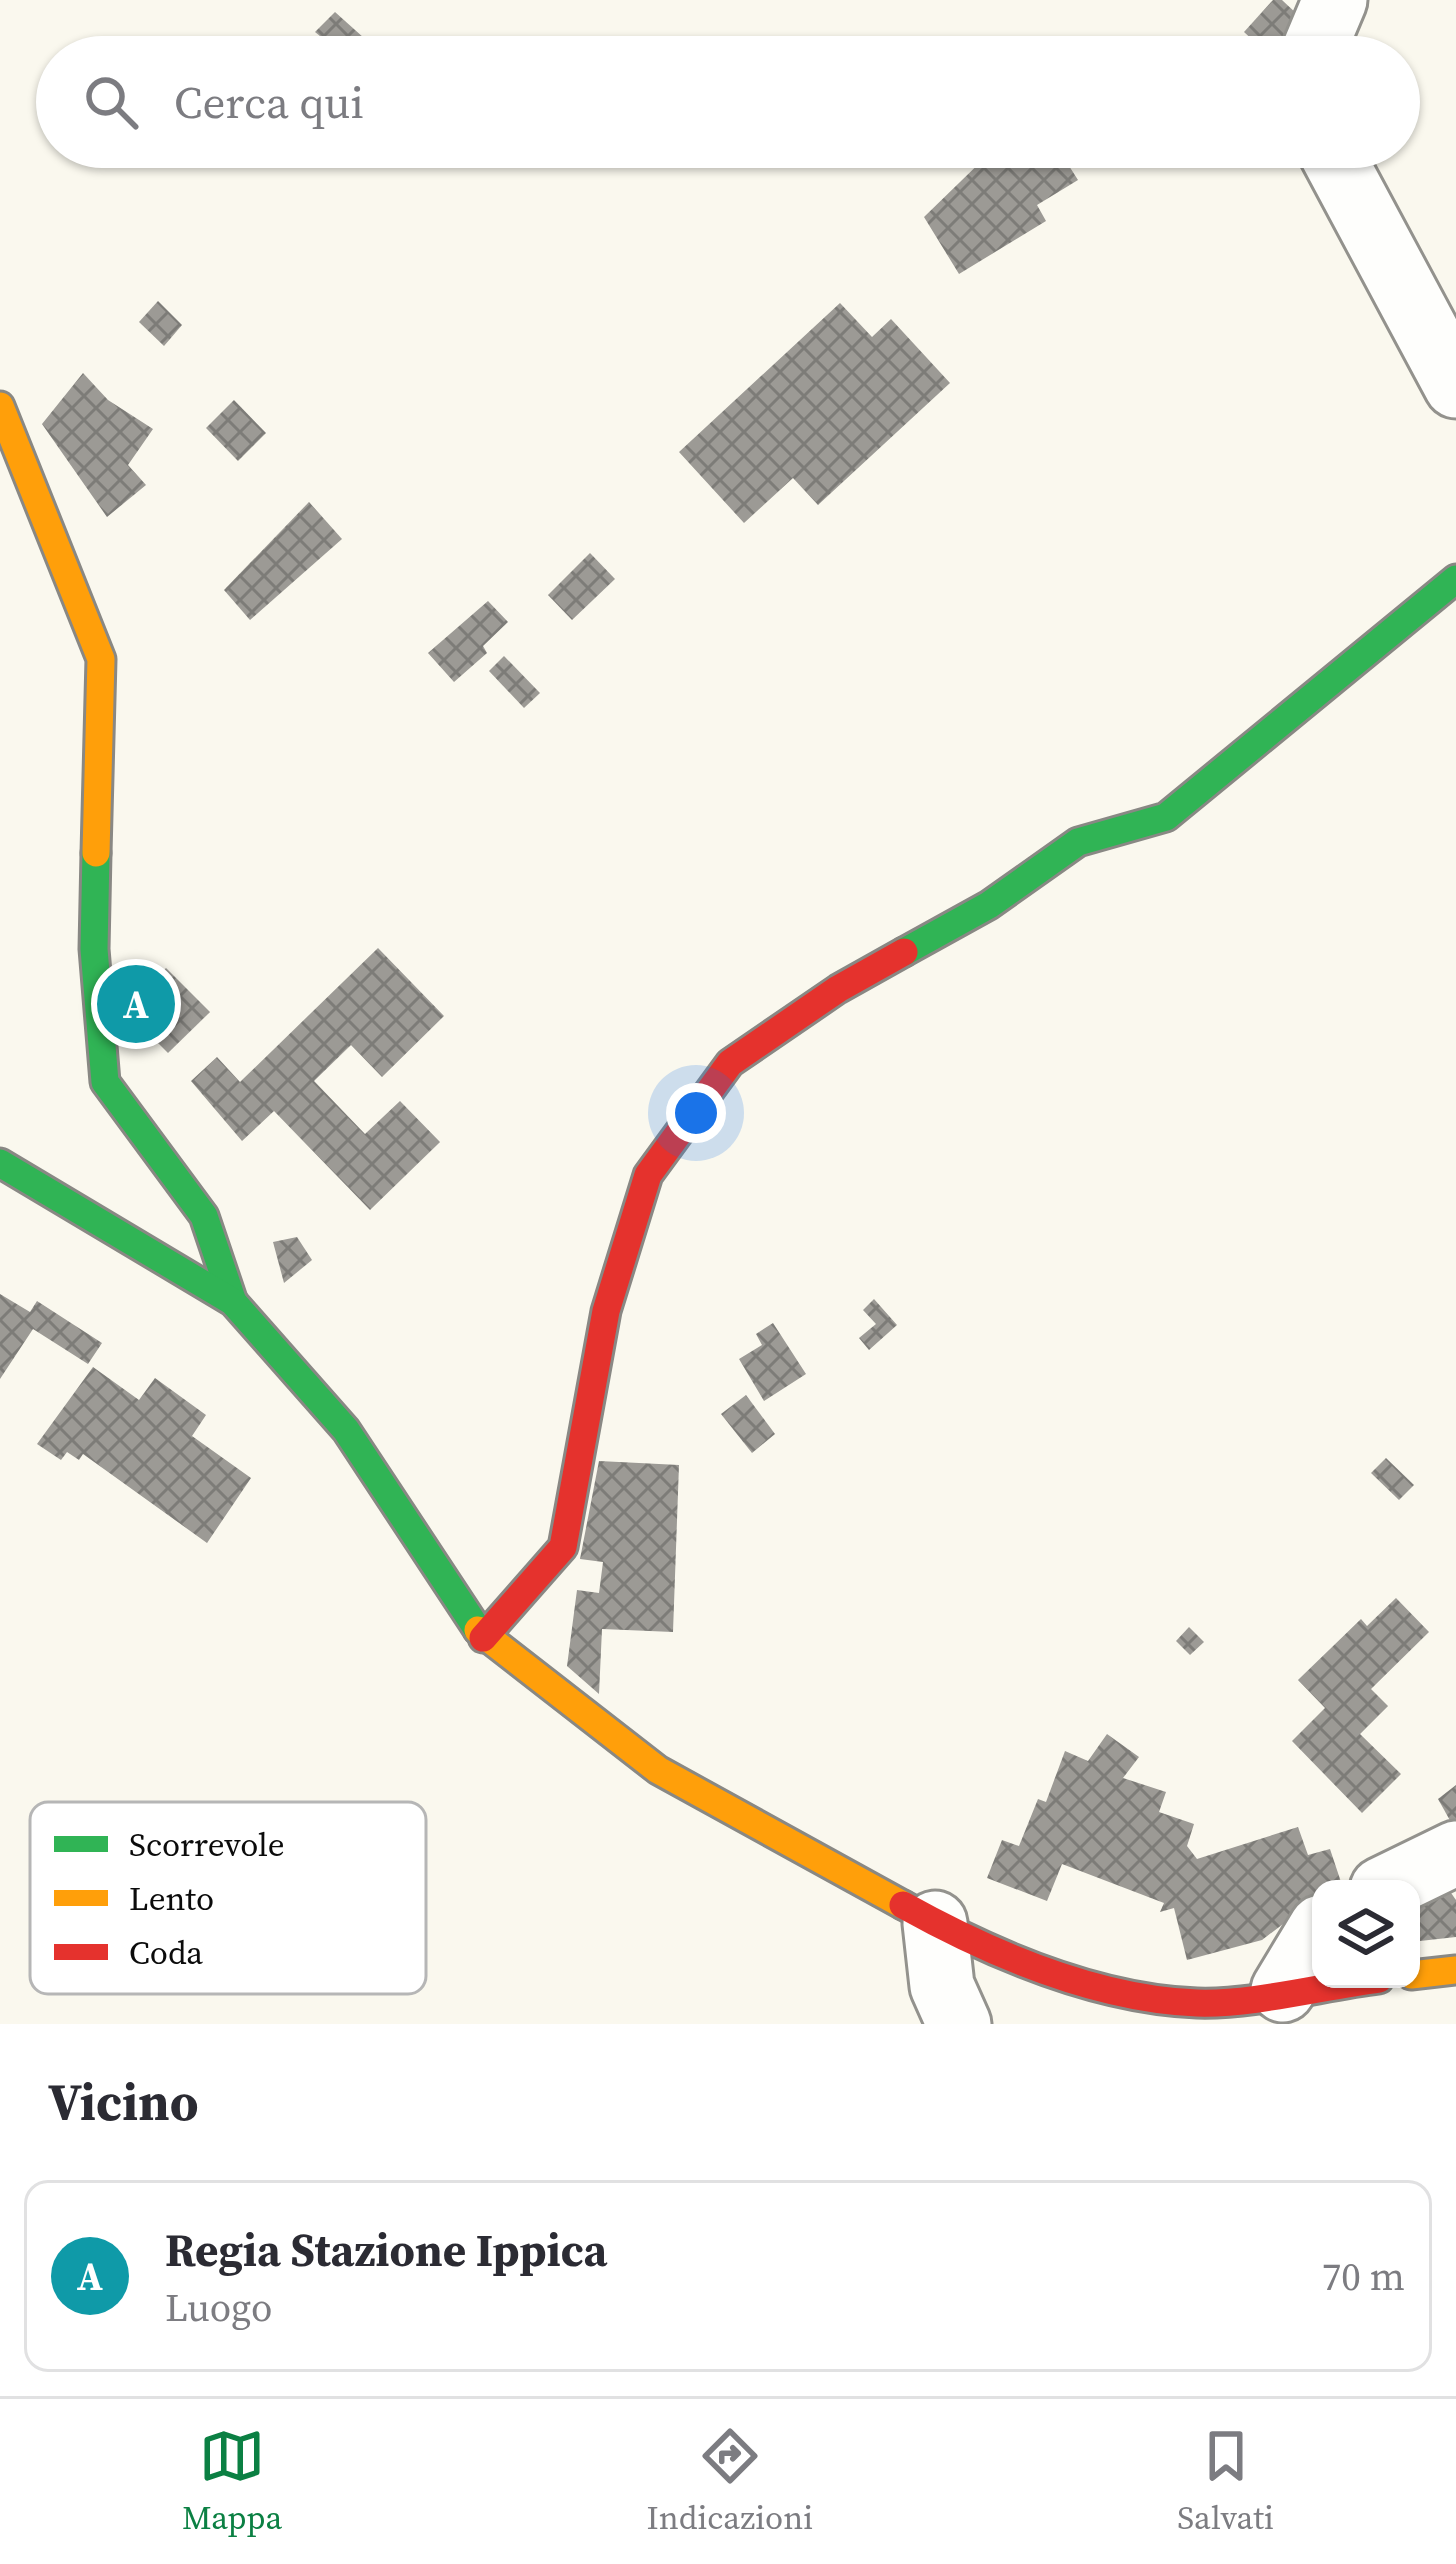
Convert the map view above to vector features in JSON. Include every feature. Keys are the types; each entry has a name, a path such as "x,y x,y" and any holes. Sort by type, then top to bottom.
{"street":[{"path":"1320,36 1335,0"},
{"path":"1339,168 1456,386"},
{"path":"0,406 101,659 94,950 106,1082 204,1216 232,1302"},
{"path":"483,1638 563,1546 606,1311 648,1175 730,1063 838,989 989,905 1078,842 1166,817 1456,579"},
{"path":"0,1163 232,1302 346,1430 483,1638 658,1770 935,1923 1015,1961 1107,1987 1198,2003 1312,1987"},
{"path":"1400,1880 1456,1853"},
{"path":"935,1923 942,1986 958,2024"},
{"path":"1282,1990 1312,1942"},
{"path":"1420,1975 1456,1970"}],"building":[{"path":"1273,0 1282,0 1314,30 1308,36 1248,36 1244,32"},
{"path":"335,12 362,36 320,36 315,32"},
{"path":"974,168 1070,168 1078,180 1037,205 1046,221 959,274 924,217"},
{"path":"158,301 182,325 164,346 139,322"},
{"path":"840,303 872,337 891,319 950,383 818,505 793,478 744,523 679,452"},
{"path":"83,373 108,400 153,429 128,465 146,485 107,517 42,424"},
{"path":"234,400 266,433 238,461 206,428"},
{"path":"309,502 342,539 250,620 224,590"},
{"path":"590,553 615,579 572,620 548,595"},
{"path":"488,601 508,622 483,646 487,653 454,682 428,653"},
{"path":"504,656 540,693 524,708 489,671"},
{"path":"378,948 444,1016 382,1077 351,1045 314,1081 365,1134 400,1101 440,1142 370,1210 274,1111 242,1141 191,1081 217,1057 240,1082"},
{"path":"166,968 210,1012 168,1053 124,1009"},
{"path":"297,1237 312,1260 284,1283 273,1242"},
{"path":"0,1294 30,1312 37,1301 102,1343 88,1364 33,1329 0,1379"},
{"path":"874,1299 897,1325 869,1350 859,1338 876,1324 863,1310"},
{"path":"773,1323 806,1374 764,1401 739,1359 762,1345 756,1334"},
{"path":"93,1367 139,1400 155,1378 206,1415 192,1436 251,1478 207,1543 83,1454 79,1460 67,1452 61,1460 37,1444"},
{"path":"746,1395 775,1434 752,1453 721,1414"},
{"path":"1386,1458 1414,1485 1399,1500 1371,1473"},
{"path":"599,1461 679,1465 673,1632 602,1629 599,1694 567,1666 577,1590 599,1593 603,1562 580,1559"},
{"path":"1396,1598 1429,1632 1371,1689 1388,1706 1360,1734 1401,1774 1362,1813 1292,1741 1325,1708 1298,1680 1361,1619 1367,1626"},
{"path":"1189,1627 1204,1642 1190,1655 1176,1641"},
{"path":"1107,1734 1139,1757 1123,1778 1166,1792 1159,1812 1194,1824 1187,1846 1197,1859 1298,1827 1308,1855 1330,1849 1340,1880 1312,1880 1312,1902 1262,1940 1187,1960 1174,1908 1160,1912 1164,1903 1062,1864 1047,1901 987,1878 1002,1840 1019,1846 1038,1799 1046,1802 1065,1751 1088,1761"},
{"path":"1456,1785 1456,1822 1452,1824 1438,1799"},
{"path":"1444,1883 1456,1900 1456,1937 1420,1941 1420,1895"}],"traffic: fast":[{"path":"904,952 989,905 1078,842 1166,817 1456,579"},
{"path":"96,853 94,949 105,1082 204,1216 233,1302"},
{"path":"0,1163 233,1302 346,1430 478,1630"}],"traffic: slow":[{"path":"0,406 101,659 96,853"},
{"path":"478,1630 658,1770 903,1905"},
{"path":"1420,1974 1456,1970"}],"traffic: jam":[{"path":"483,1638 563,1547 606,1311 648,1175 730,1063 838,989 904,952"},
{"path":"903,1905 1008,1956 1120,1993 1197,2003 1323,1988"}],"place":[{"name":"Regia Stazione Ippica","path":"136,1004"}]}
